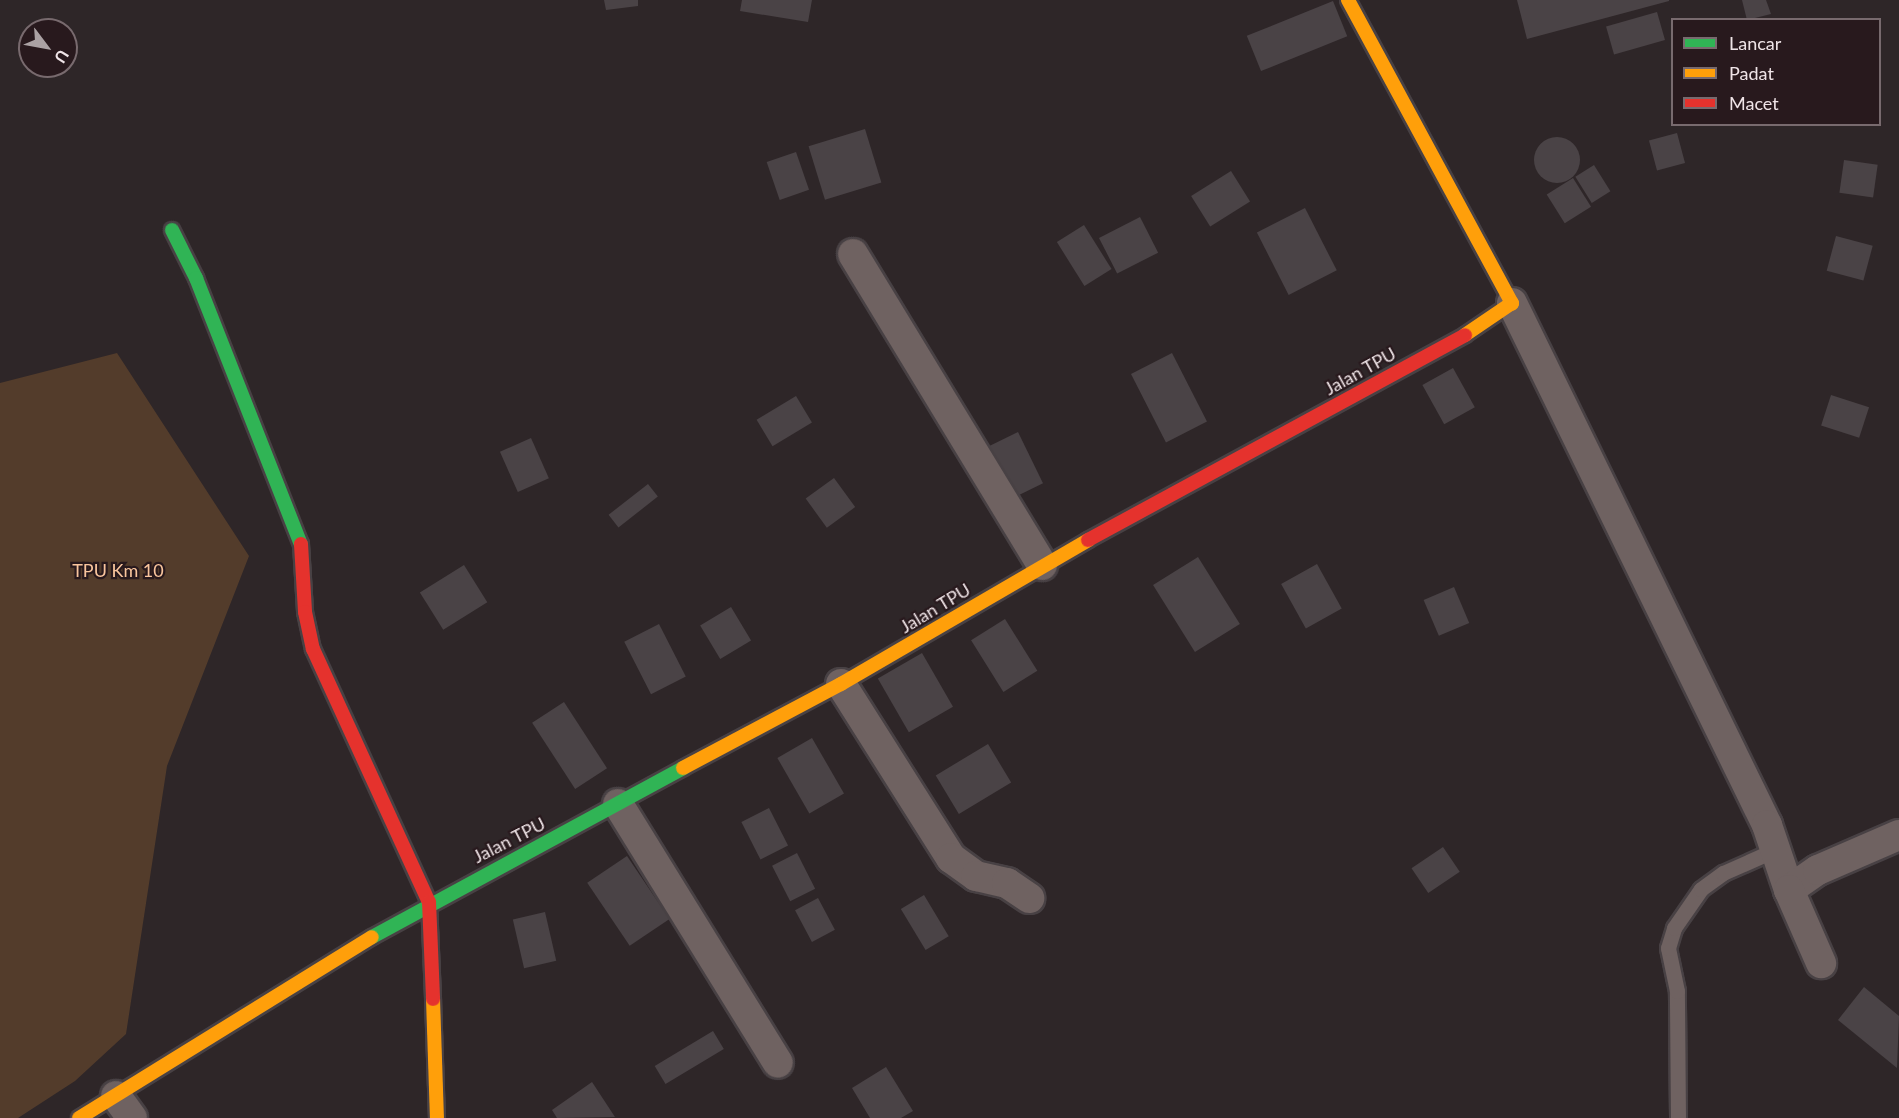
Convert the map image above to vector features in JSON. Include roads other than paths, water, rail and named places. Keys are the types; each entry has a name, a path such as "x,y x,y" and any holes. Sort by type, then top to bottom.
{"street":[{"path":"1348,0 1512,303 1762,814 1789,890 1821,963"},
{"path":"172,230 196,278 305,554 305,612 313,649 429,902 437,1118"},
{"path":"853,254 1042,565"},
{"name":"Jalan TPU","path":"79,1118 124,1107 429,902 841,684 1042,565 1480,327 1512,303"},
{"path":"841,684 951,858 976,876 1007,883 1029,898"},
{"path":"618,804 778,1063"},
{"path":"1789,890 1818,870 1899,835"}],"lane":[{"path":"1678,1118 1677,991 1668,948 1674,928 1701,889 1723,873 1775,850"}],"park label":[{"name":"TPU Km 10","path":"118,570"}]}
